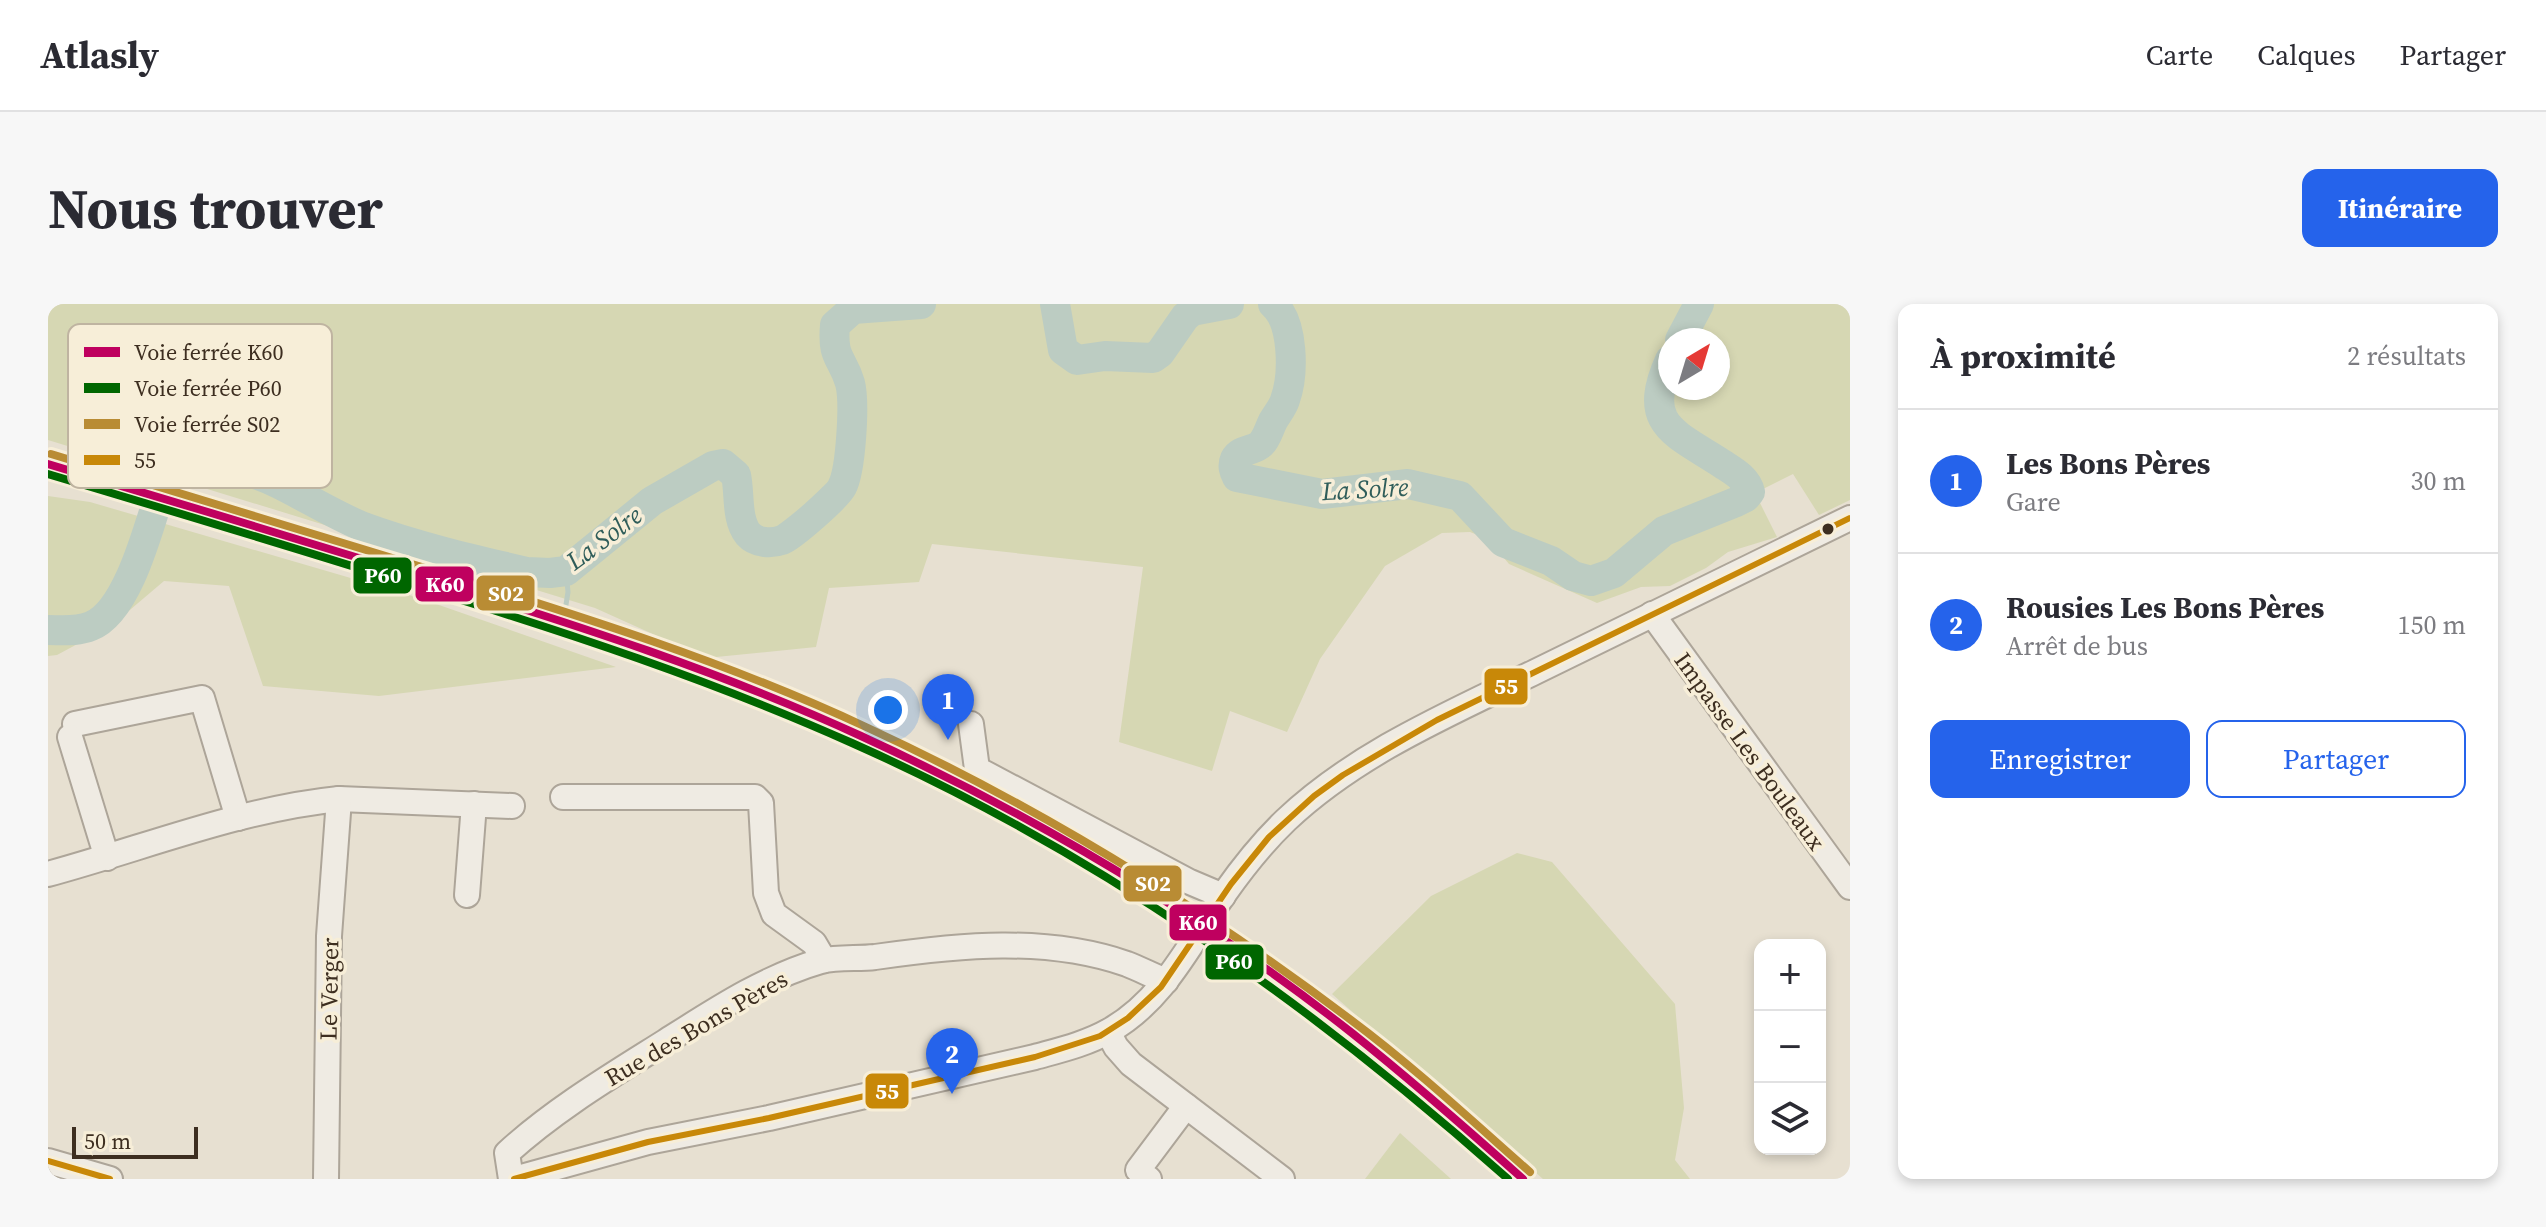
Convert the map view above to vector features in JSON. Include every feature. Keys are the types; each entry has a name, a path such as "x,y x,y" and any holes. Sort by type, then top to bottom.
{"street":[{"path":"512,1179 648,1142 769,1118 1035,1057 1074,1047 1108,1032 1138,1010 1166,981 1223,896 1270,836 1311,797 1345,773 1425,726 1850,518"},
{"name":"Impasse Les Bouleaux","path":"1652,614 1850,887"},
{"path":"107,858 72,731 202,698 238,818"},
{"path":"971,724 977,769 1190,882 1223,896"},
{"path":"563,797 755,797 761,803 766,893 774,914 814,943 824,960"},
{"path":"48,874 238,818 314,801 339,799 512,806"},
{"name":"Le Verger","path":"326,1179 329,936 339,799"},
{"path":"467,895 474,804"},
{"name":"Rue des Bons Pères","path":"512,1179 507,1153 533,1129 704,1018 778,978 824,960 971,947 1034,946 1109,959 1166,981"},
{"path":"1108,1032 1131,1064 1282,1179"},
{"path":"1149,1179 1138,1170 1186,1106"},
{"path":"48,1161 110,1179"}],"green space":[{"path":"48,304 1850,304 1850,500 1819,515 1793,474 1755,493 1777,537 1728,552 1706,568 1670,586 1641,587 1597,603 1509,564 1488,539 1470,532 1442,533 1385,566 1320,659 1287,732 1230,711 1212,771 1119,742 1143,567 932,544 919,582 829,588 816,647 706,658 595,608 204,488 332,488 332,324 68,324 68,446 48,440"},
{"path":"48,496 90,502 419,598 616,667 379,696 263,686 229,586 164,581 111,626 57,655 48,656"},
{"path":"1517,853 1552,862 1675,1004 1684,1108 1675,1160 1690,1179 1543,1179 1332,994 1431,896"},
{"path":"1400,1133 1451,1179 1365,1179"}],"waterway":[{"name":"La Solre","path":"287,488 361,526 402,540 527,572 550,573 566,571 652,501 713,466 723,464 736,475 740,513 748,534 764,542 782,540 832,499 842,487 848,466 851,392 847,374 836,352 835,325 853,309 921,304"},
{"name":"La Solre","path":"1055,304 1063,350 1077,360 1105,356 1153,358 1192,311 1229,304"},
{"name":"La Solre","path":"1273,304 1280,312 1288,336 1291,363 1288,389 1263,442 1240,453 1235,459 1237,477 1322,494 1408,484 1460,496 1503,542 1551,561 1573,576 1591,581 1614,573 1664,531 1736,502 1750,492 1736,473 1678,435 1668,425 1661,414 1659,400"},
{"name":"La Solre","path":"1686,328 1699,304"},
{"name":"La Solre","path":"48,630 75,630 91,626 105,617 117,602 137,561 161,488"},
{"path":"565,611 568,592 566,571"}],"rail line":[{"name":"S02","path":"51,454 68,459"},
{"name":"K60","path":"48,464 68,470"},
{"name":"P60","path":"48,474 68,480"},
{"name":"P60","path":"94,488 474,604 638,658 799,720 942,786 1029,832 1197,936 1356,1052 1508,1179"},
{"name":"K60","path":"127,488 595,632 756,691 926,767 1116,870 1236,948 1374,1051 1523,1179"},
{"name":"S02","path":"164,488 490,588 707,661 814,703 994,790 1177,898 1294,978 1374,1038 1530,1172"}],"transit line":[{"name":"55","path":"514,1179 648,1142 769,1118 1035,1057 1100,1036 1128,1018 1161,987 1231,884 1269,837 1314,796 1343,775 1437,720 1850,518"},
{"name":"55","path":"48,1161 110,1179"}],"place":[{"name":"Les Bons Pères","path":"948,740"},
{"name":"Rousies Les Bons Pères","path":"952,1094"}]}
